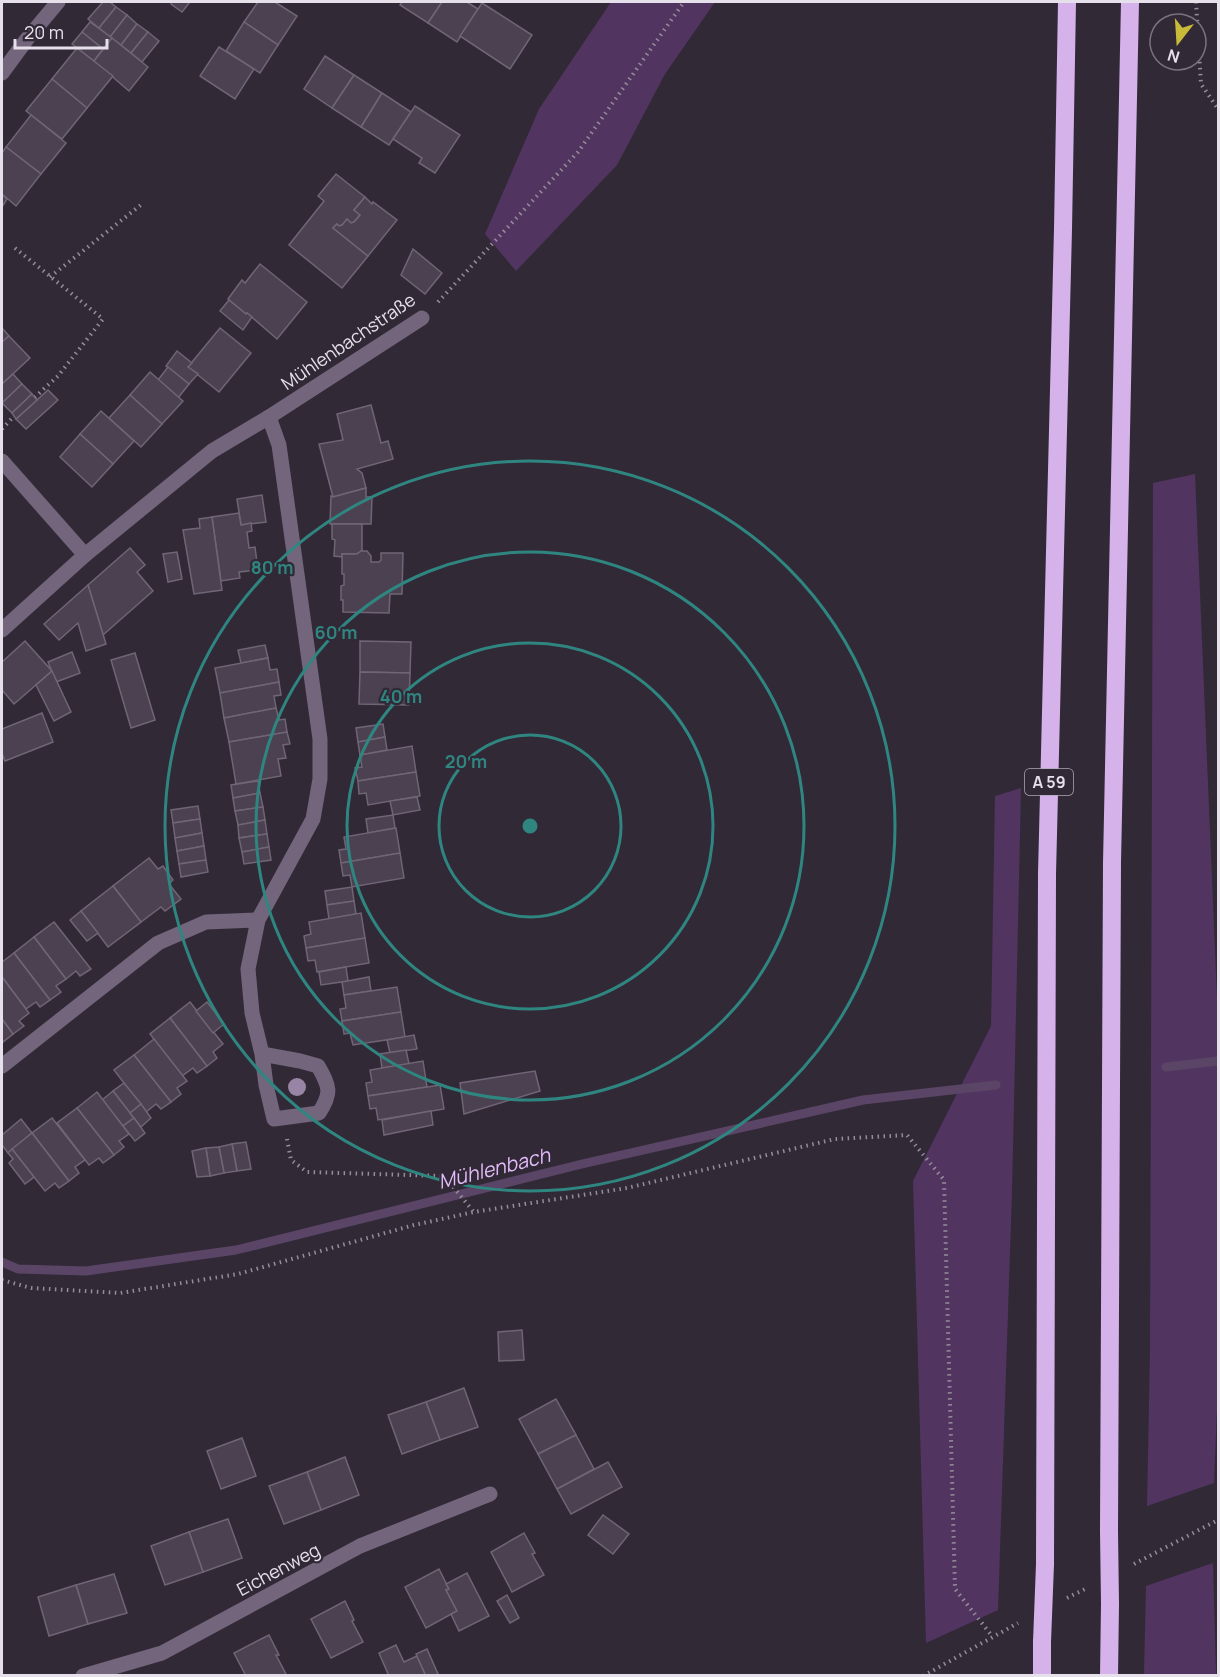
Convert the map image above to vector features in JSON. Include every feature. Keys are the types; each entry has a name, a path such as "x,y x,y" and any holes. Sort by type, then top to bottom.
{"highway":[{"name":"A 59","path":"1042,1676 1045,1564 1047,874 1064,229 1067,2"},
{"path":"1108,1676 1112,862 1130,2"}],"street":[{"path":"2,73 58,2"},
{"name":"Mühlenbachstraße","path":"2,630 85,555 212,451 422,318"},
{"path":"262,1054 318,1066 328,1083 327,1100 318,1113 274,1119 252,1013 248,969 258,920 313,819 320,779 320,739 279,445 269,417"},
{"path":"2,461 85,555"},
{"path":"2,1066 158,943 206,922 258,920"},
{"name":"Eichenweg","path":"83,1676 162,1653 360,1546 490,1494"}],"path":[{"name":"Mühlenbachstraße","path":"422,318 578,152 684,2"},
{"path":"1196,2 1201,84 1218,109"},
{"path":"50,277 142,204"},
{"path":"15,248 103,319 58,376 34,397"},
{"path":"2,429 14,416"},
{"path":"282,1118 291,1160 307,1172 442,1176 474,1212"},
{"path":"2,1280 31,1288 120,1293 238,1274 414,1225 474,1212 627,1188 835,1139 907,1135 944,1180 955,1589 992,1636"},
{"path":"1170,1545 1218,1520"}],"shaded area":[{"path":"611,2 715,2 665,74 617,165 516,271 485,234 539,109"},
{"path":"1195,474 1218,1022 1218,1383 1214,1483 1147,1506 1150,1351 1153,483"},
{"path":"1021,788 1012,1192 998,1610 926,1643 913,1181 991,1026 995,796"},
{"path":"1213,1563 1216,1675 1144,1675 1146,1586"}],"building":[{"path":"103,2 110,2 116,7 99,28 88,19"},
{"path":"172,2 190,2 182,12 171,4"},
{"path":"258,2 275,2 297,16 278,45 244,22"},
{"path":"402,2 442,2 428,23 400,5"},
{"path":"442,2 467,2 478,9 457,42 428,23"},
{"path":"482,3 532,35 510,69 460,36"},
{"path":"116,7 127,15 110,37 99,28"},
{"path":"127,15 137,24 121,45 110,37"},
{"path":"90,22 112,38 103,49 82,32"},
{"path":"244,22 278,45 260,73 226,51"},
{"path":"137,24 148,32 131,53 121,45"},
{"path":"82,32 103,49 94,61 72,44"},
{"path":"148,32 159,41 142,62 131,53"},
{"path":"112,38 148,67 129,91 94,61"},
{"path":"219,47 254,69 235,99 200,76"},
{"path":"77,48 113,76 87,108 52,79"},
{"path":"325,56 354,75 332,108 304,89"},
{"path":"354,75 382,93 361,127 332,108"},
{"path":"52,79 87,108 62,139 26,111"},
{"path":"382,93 411,112 389,145 361,127"},
{"path":"415,106 460,135 435,173 419,163 422,158 393,139"},
{"path":"31,115 66,143 41,174 6,147"},
{"path":"6,147 41,174 16,206 2,194 2,153"},
{"path":"336,174 365,197 354,210 360,215 354,222 351,223 347,219 342,225 337,224 333,228 368,256 342,288 289,245 324,201 318,196"},
{"path":"2,195 7,199 2,207"},
{"path":"365,197 397,220 368,256 333,228 337,224 342,225 347,219 351,223 354,222 360,215 354,210"},
{"path":"413,249 442,273 425,294 401,275"},
{"path":"260,264 307,302 277,339 228,299 242,280 245,283"},
{"path":"229,300 252,317 243,330 220,311"},
{"path":"2,328 9,336 2,342"},
{"path":"220,328 251,353 219,392 188,367"},
{"path":"9,336 30,358 2,384 2,342"},
{"path":"177,351 192,363 188,367 198,374 189,384 166,366"},
{"path":"168,367 189,384 178,398 158,380"},
{"path":"150,372 183,401 162,424 130,395"},
{"path":"13,374 22,384 2,403 2,384"},
{"path":"22,384 32,394 12,413 2,403"},
{"path":"48,390 58,400 26,429 16,419"},
{"path":"32,394 37,400 16,419 12,413"},
{"path":"130,395 162,424 141,447 109,418"},
{"path":"371,405 381,443 388,441 393,459 357,469 362,473 366,488 333,497 319,444 343,440 337,414"},
{"path":"101,411 134,441 113,464 80,434"},
{"path":"80,434 113,464 92,487 60,457"},
{"path":"366,488 366,497 372,497 371,524 330,524 331,496"},
{"path":"262,495 266,522 241,525 237,499"},
{"path":"239,513 241,525 251,523 252,531 247,532 249,548 255,547 258,570 239,572 240,578 221,581 212,517"},
{"path":"212,517 222,590 194,594 183,530 200,528 199,519"},
{"path":"332,524 362,524 362,551 357,554 342,554 342,557 334,556 335,540 332,539"},
{"path":"130,548 145,565 137,572 153,591 103,635 88,585"},
{"path":"367,551 371,556 371,562 379,562 381,553 403,553 402,594 390,594 389,613 343,612 342,554 357,554"},
{"path":"177,552 182,579 168,582 163,554"},
{"path":"88,585 106,644 86,651 78,623 59,640 44,624"},
{"path":"25,641 52,671 14,704 2,690 2,662"},
{"path":"360,641 411,642 410,673 360,672"},
{"path":"265,645 268,658 241,663 238,650"},
{"path":"72,652 80,673 56,682 48,662"},
{"path":"135,653 155,720 131,728 111,660"},
{"path":"268,658 270,670 277,669 279,682 220,693 215,668"},
{"path":"52,671 71,712 54,721 36,685"},
{"path":"360,672 410,673 409,705 359,704"},
{"path":"279,682 281,695 274,696 276,708 224,718 220,693"},
{"path":"276,708 279,720 285,719 287,732 229,742 224,718"},
{"path":"42,713 53,742 5,761 2,753 2,729"},
{"path":"383,724 385,737 358,742 356,728"},
{"path":"287,732 290,744 283,745 286,758 278,759 281,776 236,784 229,742"},
{"path":"385,737 387,750 360,755 358,742"},
{"path":"412,746 416,772 358,781 355,768 362,767 360,755"},
{"path":"416,772 420,796 368,805 366,793 359,794 358,781"},
{"path":"258,781 260,793 233,798 231,785"},
{"path":"260,793 263,807 235,811 233,798"},
{"path":"417,797 420,810 393,815 390,801"},
{"path":"198,806 200,819 173,823 171,810"},
{"path":"263,807 265,820 238,825 235,811"},
{"path":"393,815 395,828 368,833 366,819"},
{"path":"200,819 202,833 175,838 173,823"},
{"path":"265,820 267,834 239,838 238,825"},
{"path":"396,828 400,853 341,863 339,850 346,849 344,837"},
{"path":"202,833 204,846 177,851 175,838"},
{"path":"267,834 269,847 242,852 239,838"},
{"path":"204,846 206,860 179,864 177,851"},
{"path":"269,847 271,860 244,864 242,852"},
{"path":"400,853 404,878 352,887 350,875 343,876 341,863"},
{"path":"149,858 158,869 163,866 173,880 169,884 181,899 165,911 161,907 141,922 113,886"},
{"path":"206,860 208,872 181,877 179,864"},
{"path":"113,886 141,922 108,947 81,911"},
{"path":"352,887 354,901 327,905 325,891"},
{"path":"354,901 356,914 329,919 327,905"},
{"path":"81,911 98,933 87,941 70,920"},
{"path":"361,913 365,938 306,948 304,936 311,934 309,922"},
{"path":"54,922 91,969 80,976 76,971 66,979 34,937"},
{"path":"34,937 66,979 56,986 61,992 50,1000 14,953"},
{"path":"365,938 369,963 317,972 315,960 308,961 306,948"},
{"path":"14,953 50,1000 40,1007 36,1002 26,1009 2,977 2,962"},
{"path":"346,967 348,981 321,985 319,972"},
{"path":"2,977 29,1013 19,1021 24,1026 13,1034 2,1019"},
{"path":"369,977 371,991 344,995 342,982"},
{"path":"397,987 401,1012 342,1021 340,1009 346,1008 344,995"},
{"path":"190,1002 223,1044 213,1052 217,1058 207,1066 170,1018"},
{"path":"207,1002 224,1024 213,1033 196,1011"},
{"path":"401,1012 405,1037 353,1045 350,1033 344,1034 342,1021"},
{"path":"170,1018 207,1066 197,1073 193,1068 182,1076 150,1034"},
{"path":"2,1019 13,1034 3,1042 2,1039"},
{"path":"414,1035 417,1049 390,1053 387,1040"},
{"path":"154,1039 187,1081 177,1088 181,1094 171,1102 134,1055"},
{"path":"406,1050 409,1064 382,1068 380,1054"},
{"path":"134,1055 171,1102 161,1109 156,1104 146,1112 114,1070"},
{"path":"423,1061 427,1087 368,1096 366,1083 372,1082 370,1070"},
{"path":"535,1071 540,1091 464,1114 460,1083"},
{"path":"124,1083 141,1104 130,1113 113,1091"},
{"path":"440,1085 444,1109 378,1120 376,1108 370,1109 368,1096"},
{"path":"113,1091 134,1118 123,1126 102,1100"},
{"path":"97,1092 129,1134 119,1141 124,1147 114,1155 77,1108"},
{"path":"141,1104 151,1118 141,1127 130,1113"},
{"path":"77,1108 114,1155 103,1163 99,1158 89,1165 57,1123"},
{"path":"431,1111 433,1125 384,1135 382,1120"},
{"path":"52,1118 85,1160 75,1167 79,1173 69,1181 32,1133"},
{"path":"134,1118 145,1133 135,1141 123,1126"},
{"path":"21,1119 32,1133 8,1153 2,1145 2,1135"},
{"path":"32,1133 69,1181 59,1188 55,1183 45,1191 12,1149"},
{"path":"246,1142 251,1169 237,1171 232,1144"},
{"path":"232,1144 237,1171 224,1173 219,1147"},
{"path":"219,1147 224,1173 210,1176 206,1148"},
{"path":"206,1148 210,1176 197,1177 192,1151"},
{"path":"12,1149 34,1177 25,1184 9,1163 13,1159 8,1153"},
{"path":"522,1330 524,1360 499,1361 498,1332"},
{"path":"464,1388 478,1427 440,1440 426,1402"},
{"path":"556,1399 576,1435 538,1454 519,1419"},
{"path":"426,1402 440,1440 402,1454 388,1415"},
{"path":"576,1435 594,1469 557,1489 538,1454"},
{"path":"242,1438 256,1476 221,1489 207,1451"},
{"path":"345,1457 359,1495 321,1510 307,1472"},
{"path":"608,1462 622,1487 571,1514 557,1489"},
{"path":"307,1472 321,1510 284,1524 269,1486"},
{"path":"603,1515 629,1534 613,1554 588,1535"},
{"path":"228,1519 242,1558 203,1572 189,1532"},
{"path":"189,1532 203,1572 165,1585 151,1546"},
{"path":"524,1533 535,1553 532,1554 544,1575 512,1592 491,1552"},
{"path":"439,1569 449,1589 446,1590 457,1611 426,1628 405,1587"},
{"path":"467,1573 489,1616 459,1631 451,1614 457,1611 446,1590 449,1589 446,1584"},
{"path":"114,1574 127,1613 88,1624 76,1585"},
{"path":"76,1585 88,1624 49,1636 38,1597"},
{"path":"507,1595 519,1618 510,1623 497,1601"},
{"path":"345,1601 363,1642 331,1658 311,1619"},
{"path":"269,1635 287,1676 246,1676 234,1653"},
{"path":"396,1645 404,1662 417,1656 426,1676 389,1676 379,1653"},
{"path":"427,1649 438,1674 434,1676 426,1676 416,1654"}],"waterway":[{"path":"1166,1067 1218,1061"},
{"name":"Mühlenbach","path":"2,1262 18,1269 86,1271 236,1250 582,1164 863,1100 996,1085"}]}
